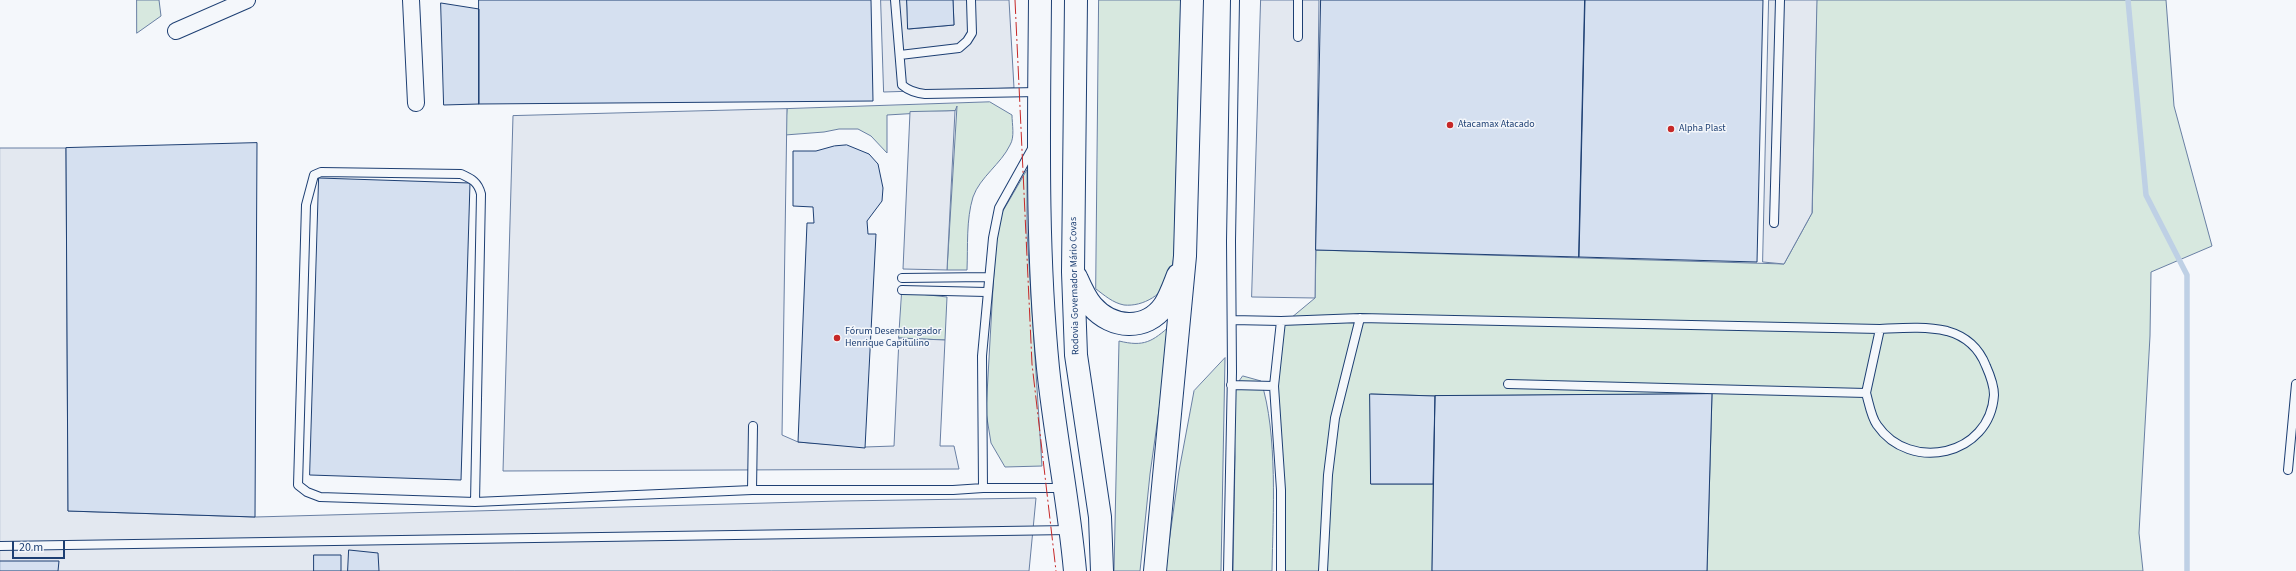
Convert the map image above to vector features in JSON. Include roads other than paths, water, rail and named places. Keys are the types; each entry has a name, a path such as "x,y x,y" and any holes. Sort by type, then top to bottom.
{"main road":[{"path":"1040,0 1038,138 1040,256 1048,367 1075,571"},
{"name":"Rodovia Governador Mário Covas","path":"1076,0 1073,272 1076,355 1100,517 1102,571"},
{"path":"1155,571 1185,256 1192,0"},
{"path":"1073,272 1087,299 1099,313 1113,321 1136,324 1155,316 1164,306 1185,256"}],"street":[{"path":"176,31 247,0"},
{"path":"411,0 416,104"}],"lane":[{"path":"895,0 902,85 916,94 1039,92"},
{"path":"900,55 959,48 963,45 972,33 971,0"},
{"path":"1228,571 1232,320 1230,241 1235,0"},
{"path":"1298,0 1298,37"},
{"path":"1774,223 1780,0"},
{"path":"983,488 982,356 987,277 999,208 1038,138"},
{"path":"475,502 482,194 479,184 461,174 321,172 314,175 306,205 298,485 320,497 475,502 752,490 1064,488"},
{"path":"902,278 987,277"},
{"path":"949,278 949,291"},
{"path":"902,290 986,292"},
{"path":"1232,320 1281,321 1360,318 1880,329 1929,328 1947,331 1969,341 1984,360 1990,374 1994,395 1991,410 1982,425 1969,440 1954,449 1943,453 1929,454 1902,446 1886,436 1876,424 1866,393 1880,329"},
{"path":"1323,571 1328,475 1335,418 1360,318"},
{"path":"1281,321 1274,386 1281,490 1281,571"},
{"path":"1508,384 1866,393"},
{"path":"2288,470 2296,384"},
{"path":"1231,385 1274,386"},
{"path":"752,490 753,426"},
{"path":"0,546 1069,530"}],"waterway":[{"path":"2128,0 2146,195 2187,275 2187,571"}],"place":[{"name":"Atacamax Atacado","path":"1450,125"},
{"name":"Alpha Plast","path":"1671,129"},
{"name":"Fórum Desembargador Henrique Capitulino","path":"837,338"}]}
